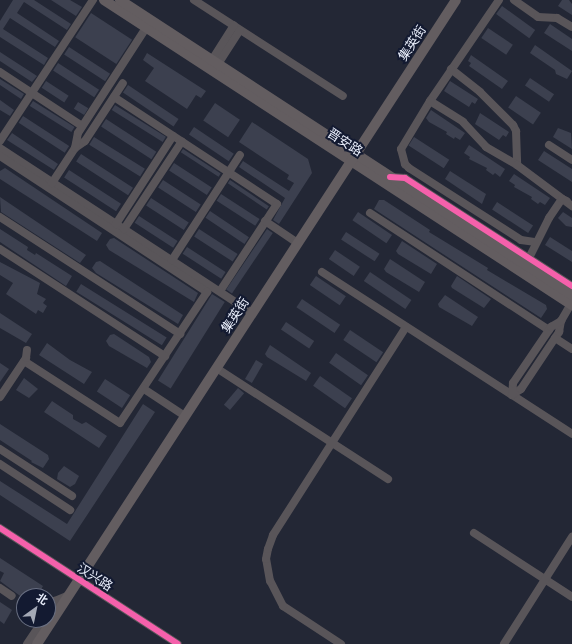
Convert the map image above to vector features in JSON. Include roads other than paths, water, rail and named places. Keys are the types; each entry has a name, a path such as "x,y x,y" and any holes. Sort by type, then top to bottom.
{"main road":[{"name":"晋安路","path":"104,0 146,28 356,159 390,177 572,301"},
{"name":"晋安路","path":"120,0 215,62 356,159 572,301"},
{"name":"集英街","path":"37,644 69,595 80,583 221,371 456,0"},
{"name":"集英街","path":"44,644 80,583 185,416 298,242 463,0"}],"street":[{"path":"0,141 93,0"},
{"path":"194,0 343,96"},
{"path":"499,0 430,101 404,141 402,149 405,164 521,240 536,242"},
{"path":"514,0 538,17 556,18 572,27"},
{"path":"75,148 75,138 82,126 146,28"},
{"path":"215,62 237,28"},
{"path":"451,69 495,106 513,125 516,131 517,165"},
{"path":"0,72 82,126"},
{"path":"52,182 75,148 86,141 123,83"},
{"path":"114,97 277,204 220,291"},
{"path":"430,101 463,122 486,147 517,165 572,206"},
{"path":"116,224 173,136"},
{"path":"124,229 182,142"},
{"path":"550,145 572,160"},
{"path":"0,148 252,313"},
{"path":"172,260 240,155"},
{"path":"0,156 207,292 120,422 24,361"},
{"path":"390,177 406,178 572,286"},
{"path":"529,258 536,242 562,199"},
{"path":"562,199 572,202"},
{"path":"370,213 549,330"},
{"path":"0,217 180,334"},
{"path":"265,221 298,242"},
{"path":"0,249 165,356"},
{"path":"322,272 572,434"},
{"path":"512,395 521,389 555,338 561,321 572,301"},
{"path":"512,395 513,383 549,330 561,321"},
{"path":"341,644 283,606 270,581 266,559 273,535 406,327"},
{"path":"555,338 572,349"},
{"path":"0,397 24,361 27,350"},
{"path":"221,371 388,479"},
{"path":"144,388 185,416"},
{"path":"0,449 72,496"},
{"path":"0,464 70,510"},
{"name":"汉兴路","path":"0,528 170,644"},
{"name":"汉兴路","path":"0,533 178,644"},
{"path":"474,533 572,597"},
{"path":"504,644 572,537"},
{"path":"0,588 12,596"},
{"path":"56,601 69,595"},
{"path":"27,644 38,628"}]}
